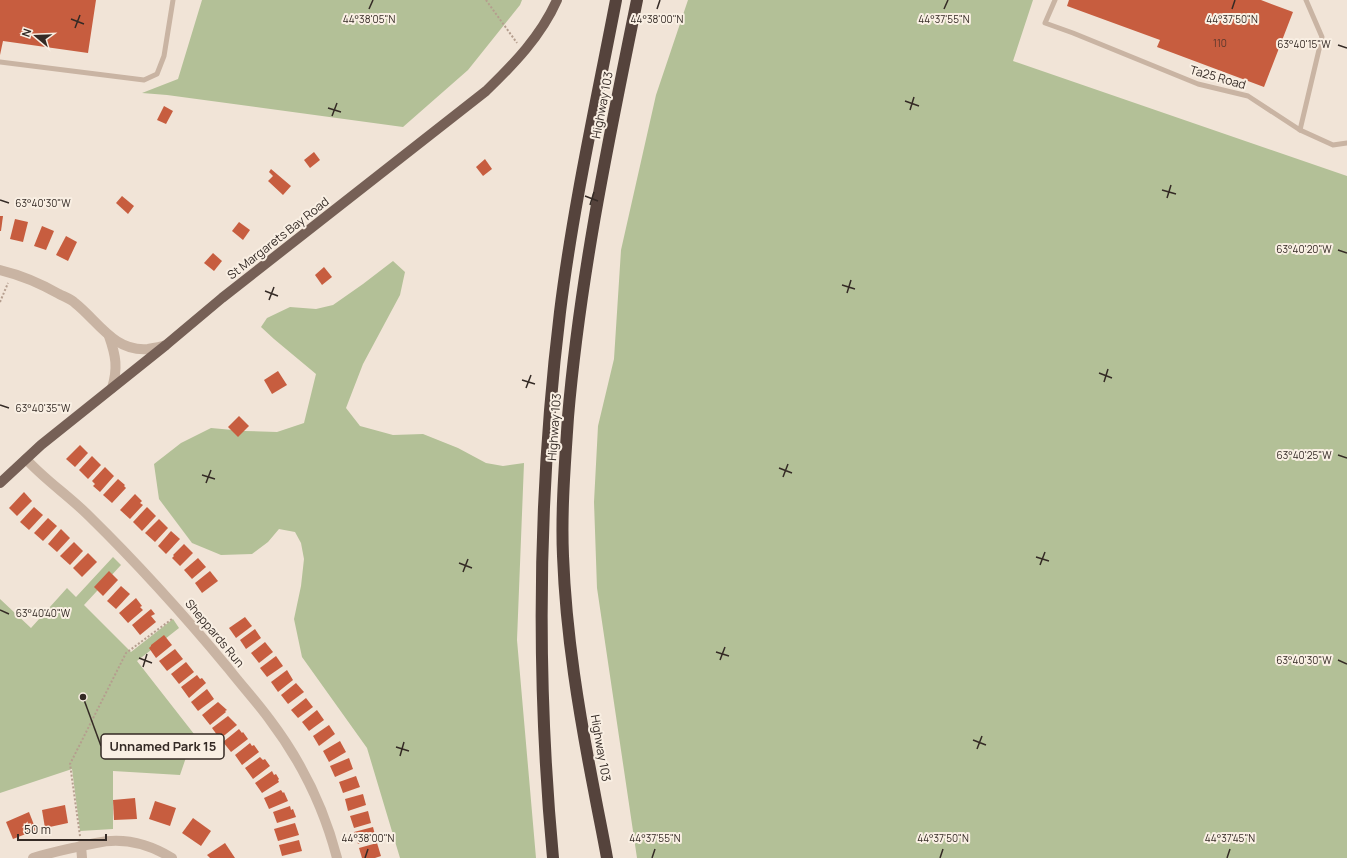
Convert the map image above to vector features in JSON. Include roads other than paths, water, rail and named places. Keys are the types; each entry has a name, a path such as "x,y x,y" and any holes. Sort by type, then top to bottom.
{"highway":[{"path":"595,106 594,88 609,0"},
{"name":"Highway 103","path":"553,858 541,670 541,602 544,509 553,384 560,310 573,228 616,0"},
{"name":"Highway 103","path":"607,858 582,725 569,638 563,562 563,502 570,404 582,293 593,220 637,0"}],"main road":[{"name":"St Margarets Bay Road","path":"0,483 40,445 166,345 222,298 476,100 524,53 551,15 557,0"}],"street":[{"path":"0,270 40,283 74,302 109,336 120,344 133,348 147,349 166,345"},
{"path":"109,336 116,359 116,376 112,388"},
{"name":"Sheppards Run","path":"26,459 87,514 123,550 181,612 258,704 290,749 313,791 329,829 337,858"},
{"path":"33,858 51,852 97,842 113,841 130,842 156,849 172,858"},
{"path":"81,846 82,858"}],"lane":[{"path":"0,62 144,80 157,74 164,56 173,0"},
{"name":"Ta25 Road","path":"1055,0 1045,23 1198,84 1248,96 1300,130"},
{"path":"1306,0 1322,37 1300,130 1333,145 1347,143"}],"place":[{"name":"Unnamed Park 15","path":"83,697"}]}
